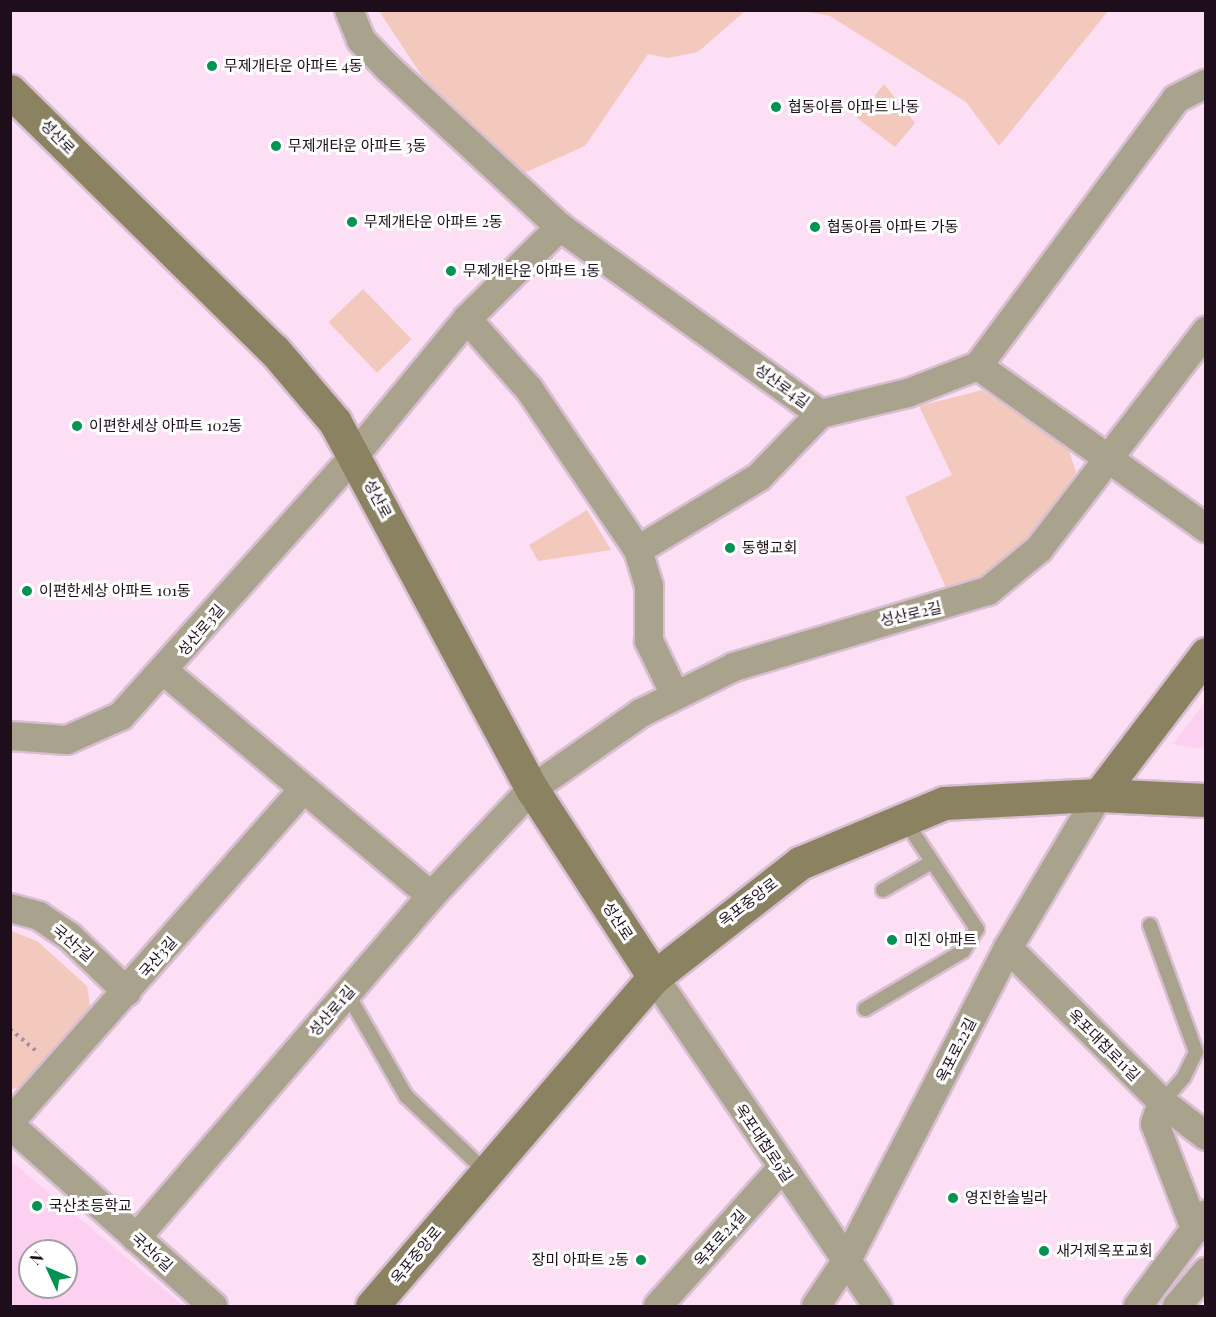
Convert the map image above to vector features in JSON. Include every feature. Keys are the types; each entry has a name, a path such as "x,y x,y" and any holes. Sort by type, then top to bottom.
{"street":[{"name":"성산로4길","path":"349,10 361,40 380,60 560,227 820,414 908,393 978,366"},
{"path":"1206,84 1176,99 978,366 1206,528"},
{"name":"성산로","path":"10,91 274,350 335,422 355,455 532,789 654,977"},
{"path":"355,455 467,319 560,227"},
{"path":"467,319 529,389 638,550 649,586 649,641 675,695"},
{"name":"성산로2길","path":"532,789 675,695 807,641 962,603 988,591 1039,549 1206,331"},
{"path":"638,550 759,477 820,414"},
{"name":"성산로3길","path":"10,736 67,740 93,731 120,716 164,671 355,455"},
{"path":"1099,795 1206,654"},
{"path":"164,671 431,896"},
{"name":"성산로1길","path":"136,1238 431,896 532,789"},
{"name":"국산3길","path":"10,1123 303,790"},
{"name":"옥포중앙로","path":"372,1306 654,977 800,863 903,818 944,803 993,797 1099,795 1206,800"},
{"name":"옥포로22길","path":"816,1306 847,1260 1008,948 1099,795"},
{"name":"국산7길","path":"10,908 39,916 70,937 127,992"},
{"name":"옥포대첩로11길","path":"1008,948 1161,1102 1206,1136"},
{"name":"옥포대첩로9길","path":"654,977 781,1169 878,1306"},
{"path":"1138,1306 1200,1220 1155,1124 1161,1102"},
{"name":"국산6길","path":"10,1123 213,1306"},
{"name":"옥포로24길","path":"658,1306 781,1169"},
{"path":"1177,1306 1206,1272"}],"lane":[{"path":"865,1009 963,951 977,929 903,818"},
{"path":"883,890 932,861"},
{"path":"1150,925 1196,1052 1184,1077 1161,1102"},
{"path":"347,993 406,1096 486,1172"}],"path":[{"path":"10,1029 46,1060"}],"shaded area":[{"path":"379,11 745,11 698,52 668,58 648,54 585,146 522,174 422,76"},
{"path":"804,11 1108,11 999,146 966,102 830,16"},
{"path":"884,84 915,123 895,147 857,118"},
{"path":"363,289 412,339 377,373 328,322"},
{"path":"982,390 1068,448 1076,472 1034,533 989,572 947,590 905,497 952,475 919,406"},
{"path":"587,510 611,550 538,561 529,545"},
{"path":"1205,702 1205,749 1173,744"},
{"path":"11,931 37,941 87,986 91,1012 20,1088 11,1089"},
{"name":"국산초등학교","path":"10,1161 11,1161 184,1306 11,1306"}],"place":[{"name":"무제개타운 아파트 4동","path":"212,66"},
{"name":"협동아름 아파트 나동","path":"776,107"},
{"name":"무제개타운 아파트 3동","path":"276,146"},
{"name":"무제개타운 아파트 2동","path":"352,222"},
{"name":"협동아름 아파트 가동","path":"815,227"},
{"name":"무제개타운 아파트 1동","path":"451,271"},
{"name":"이편한세상 아파트 102동","path":"77,426"},
{"name":"동행교회","path":"730,548"},
{"name":"이편한세상 아파트 101동","path":"27,591"},
{"name":"미진 아파트","path":"892,940"},
{"name":"영진한솔빌라","path":"953,1198"},
{"name":"국산초등학교","path":"37,1206"},
{"name":"새거제옥포교회","path":"1044,1251"},
{"name":"장미 아파트 2동","path":"641,1260"}]}
